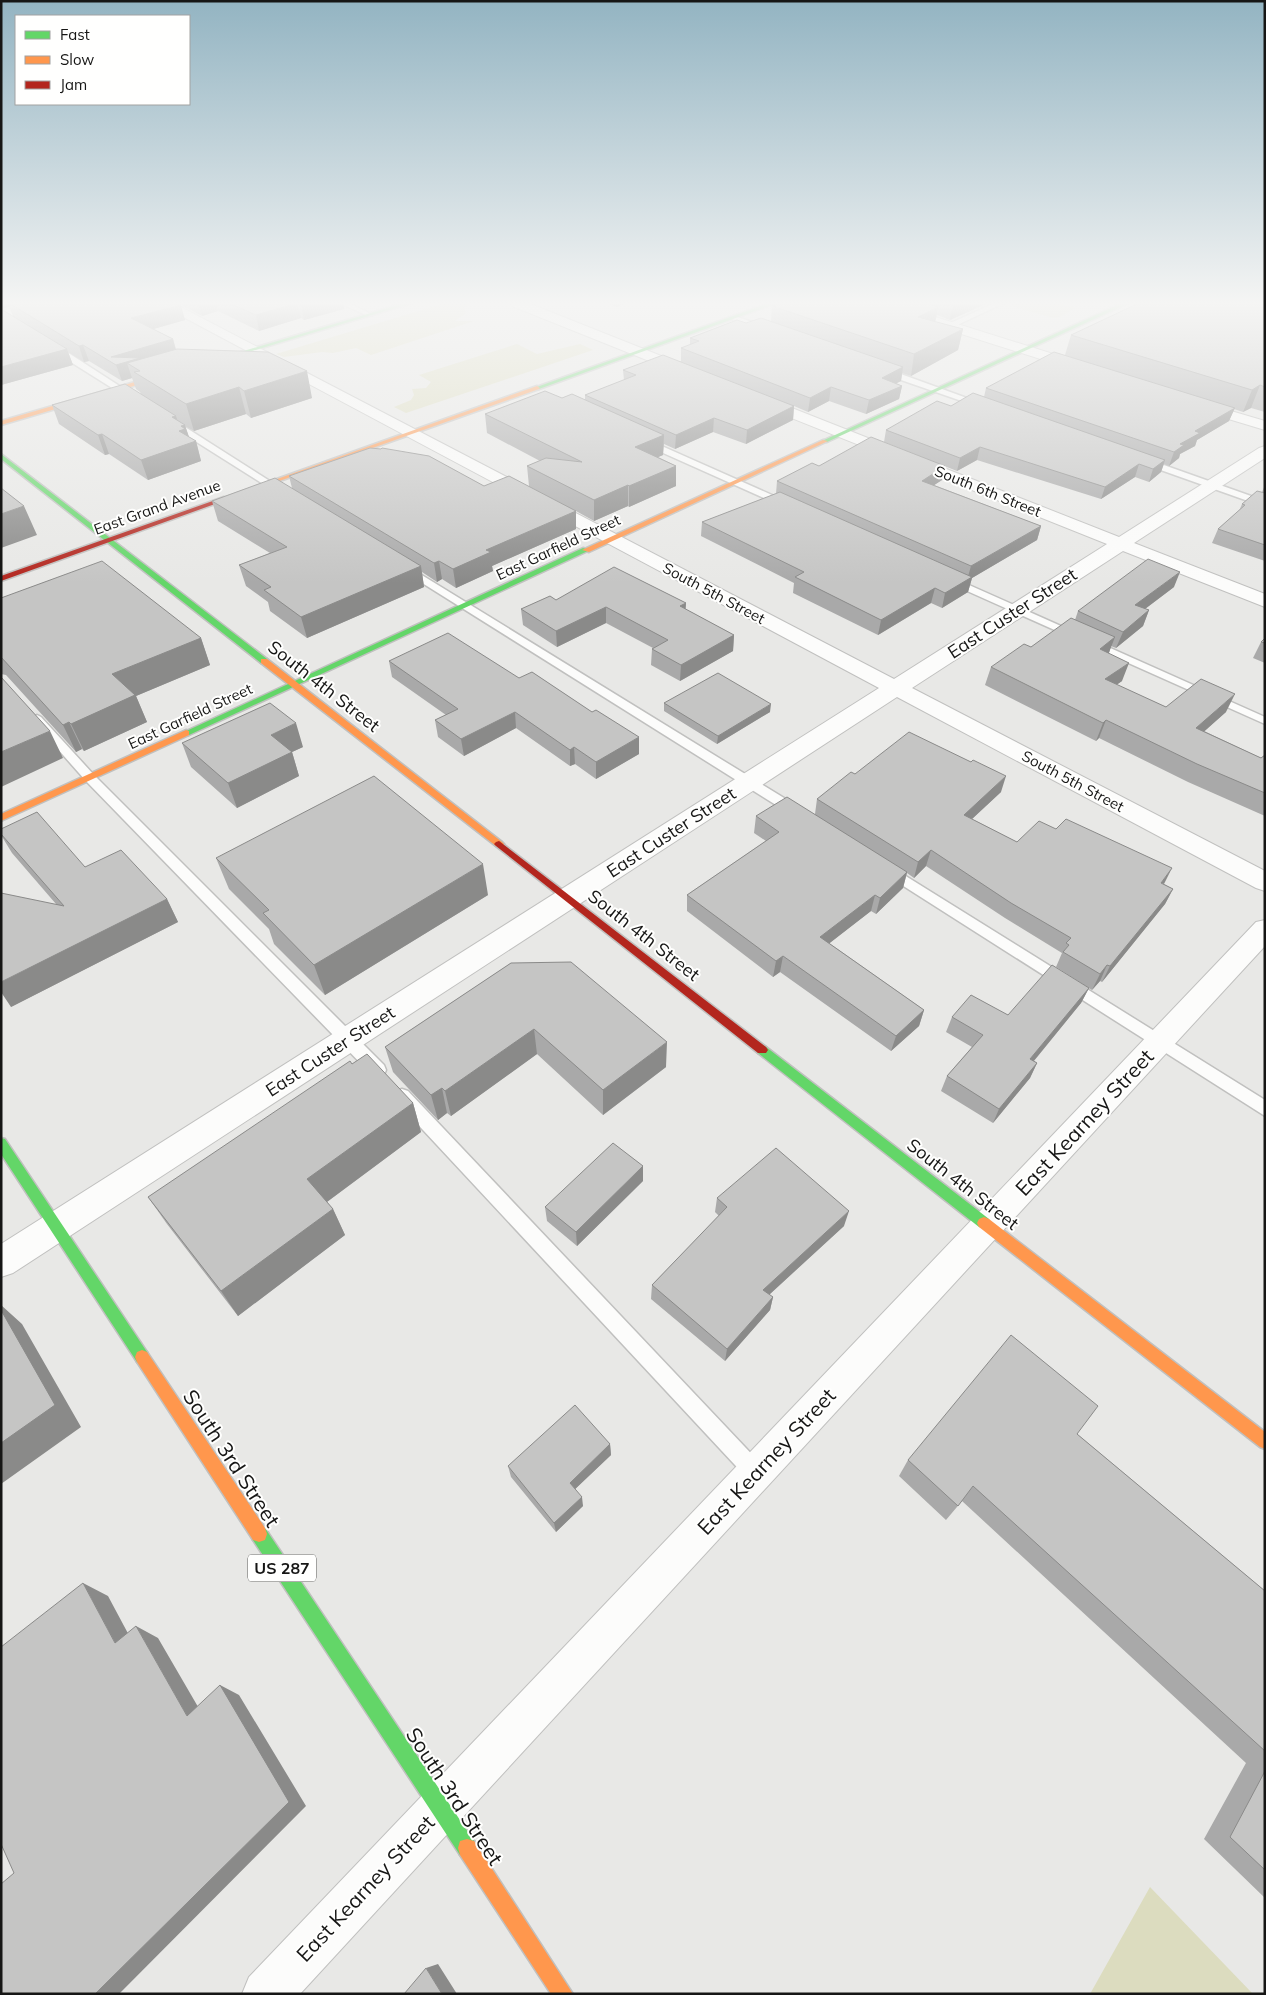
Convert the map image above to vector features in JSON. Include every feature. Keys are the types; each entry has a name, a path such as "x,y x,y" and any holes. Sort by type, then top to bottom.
{"street":[{"path":"1,422 90,396"},
{"name":"South 5th Street","path":"340,396 1265,882"},
{"name":"East Grand Avenue","path":"1,579 515,396"},
{"name":"South 6th Street","path":"749,396 1265,601"},
{"name":"East Garfield Street","path":"1,818 925,396"},
{"path":"1182,400 1265,426"},
{"name":"East Custer Street","path":"1,1262 1265,450"},
{"name":"South 4th Street","path":"1,456 1265,1442"},
{"name":"East Kearney Street","path":"266,1994 1265,929"},
{"name":"South 3rd Street","path":"1,1142 563,1994"}],"lane":[{"path":"131,396 139,401"},
{"path":"956,396 993,409"},
{"path":"162,416 286,494"},
{"path":"637,437 798,510"},
{"path":"1132,457 1265,504"},
{"path":"392,560 806,818"},
{"path":"938,574 1265,720"},
{"path":"28,708 90,778 348,1039 755,1472"},
{"path":"873,861 1265,1109"}],"green space":[{"path":"413,396 456,396 406,413 394,407 411,400"},
{"path":"1150,1887 1253,1994 1090,1994"}],"building":[{"path":"83,396 144,396 176,416 172,417 185,425 181,426 185,429 179,431 196,441 141,460 102,434 98,435 52,405"},
{"path":"173,396 211,396 186,404"},
{"path":"532,396 557,396 562,398 577,396 664,435 635,447 676,466 594,500 527,466 546,458 582,462 485,414"},
{"path":"588,396 769,396 794,406 747,430 714,418 676,435"},
{"path":"858,396 878,396 869,400"},
{"path":"968,396 982,396 1165,460 1153,469 1139,464 1105,487 980,447 960,458 886,430 937,401 951,406"},
{"path":"1010,396 1197,396 1235,408 1195,431 1200,433 1180,444 1184,445 1174,452"},
{"path":"871,437 945,466 922,481 1041,526 971,566 777,481 812,463 819,466"},
{"path":"370,448 382,448 429,456 484,486 509,476 576,511 486,550 491,552 453,569 439,561 434,563 289,476"},
{"path":"275,478 421,566 301,617 264,590 271,587 239,565 287,547 212,501"},
{"path":"1,488 24,506 1,514"},
{"path":"1257,491 1265,493 1265,545 1218,529 1245,505 1242,504"},
{"path":"780,492 972,577 945,593 935,588 881,620 795,577 804,572 702,522"},
{"path":"1148,559 1180,572 1135,605 1149,610 1123,632 1078,611"},
{"path":"102,561 201,638 112,674 135,695 71,724 69,722 63,725 1,657 1,598"},
{"path":"614,567 686,603 680,606 734,635 681,665 652,649 668,640 606,607 556,631 521,609 550,596 556,600"},
{"path":"1071,618 1115,637 1100,649 1129,663 1105,679 1166,707 1201,679 1235,694 1196,728 1261,758 1265,755 1265,793 1197,764 1106,720 1103,723 991,667 1024,644 1031,647"},
{"path":"448,633 519,678 532,672 592,712 596,710 639,737 596,762 574,747 570,750 515,712 461,739 435,720 458,709 389,661"},
{"path":"718,673 771,704 718,736 664,703"},
{"path":"1,677 50,731 1,752"},
{"path":"270,703 296,723 271,735 292,752 228,783 182,743"},
{"path":"909,732 971,762 973,760 1006,776 964,815 1017,842 1039,821 1056,829 1066,819 1172,868 1161,883 1173,889 1110,966 1107,965 1100,974 1063,952 1069,945 1066,943 1071,938 1011,903 931,850 918,862 817,799 851,772 855,774"},
{"path":"374,776 483,864 314,965 263,913 269,910 216,858"},
{"path":"787,797 907,872 880,898 875,895 820,937 924,1010 896,1036 783,956 776,961 687,895 779,832 756,816"},
{"path":"37,812 85,867 121,850 167,899 1,982 1,893 64,906 1,834 1,829"},
{"path":"571,962 667,1042 603,1090 534,1029 445,1091 442,1088 431,1095 385,1047 511,963"},
{"path":"1052,965 1089,988 1030,1059 1037,1063 999,1109 947,1076 983,1035 952,1017 971,995 1008,1015"},
{"path":"367,1054 413,1103 307,1179 333,1209 221,1291 148,1197 350,1061 352,1064"},
{"path":"613,1143 643,1166 576,1232 545,1207"},
{"path":"776,1148 849,1211 763,1290 773,1297 727,1349 652,1285 727,1207 717,1198"},
{"path":"1,1310 55,1405 1,1443"},
{"path":"1011,1335 1098,1406 1077,1434 1265,1591 1265,1751 973,1486 958,1506 908,1460"},
{"path":"575,1405 610,1444 570,1483 582,1497 554,1523 508,1466"},
{"path":"83,1583 115,1643 136,1626 187,1716 220,1685 289,1802 95,1994 1,1994 1,1884 14,1873 1,1844 1,1647"},
{"path":"1265,1771 1265,1870 1230,1837"},
{"path":"426,1968 442,1994 404,1994"}],"traffic: fast":[{"path":"825,441 923,396"},
{"path":"1,456 264,661"},
{"path":"186,733 586,550"},
{"path":"762,1050 984,1223"},
{"path":"1,1143 142,1357"},
{"path":"259,1534 467,1848"}],"traffic: slow":[{"path":"1,423 93,396"},
{"path":"224,499 514,396"},
{"path":"586,550 825,441"},
{"path":"264,661 499,844"},
{"path":"1,818 186,733"},
{"path":"984,1223 1265,1442"},
{"path":"142,1357 259,1534"},
{"path":"467,1848 563,1994"}],"traffic: jam":[{"path":"1,579 224,499"},
{"path":"499,844 762,1050"}]}
